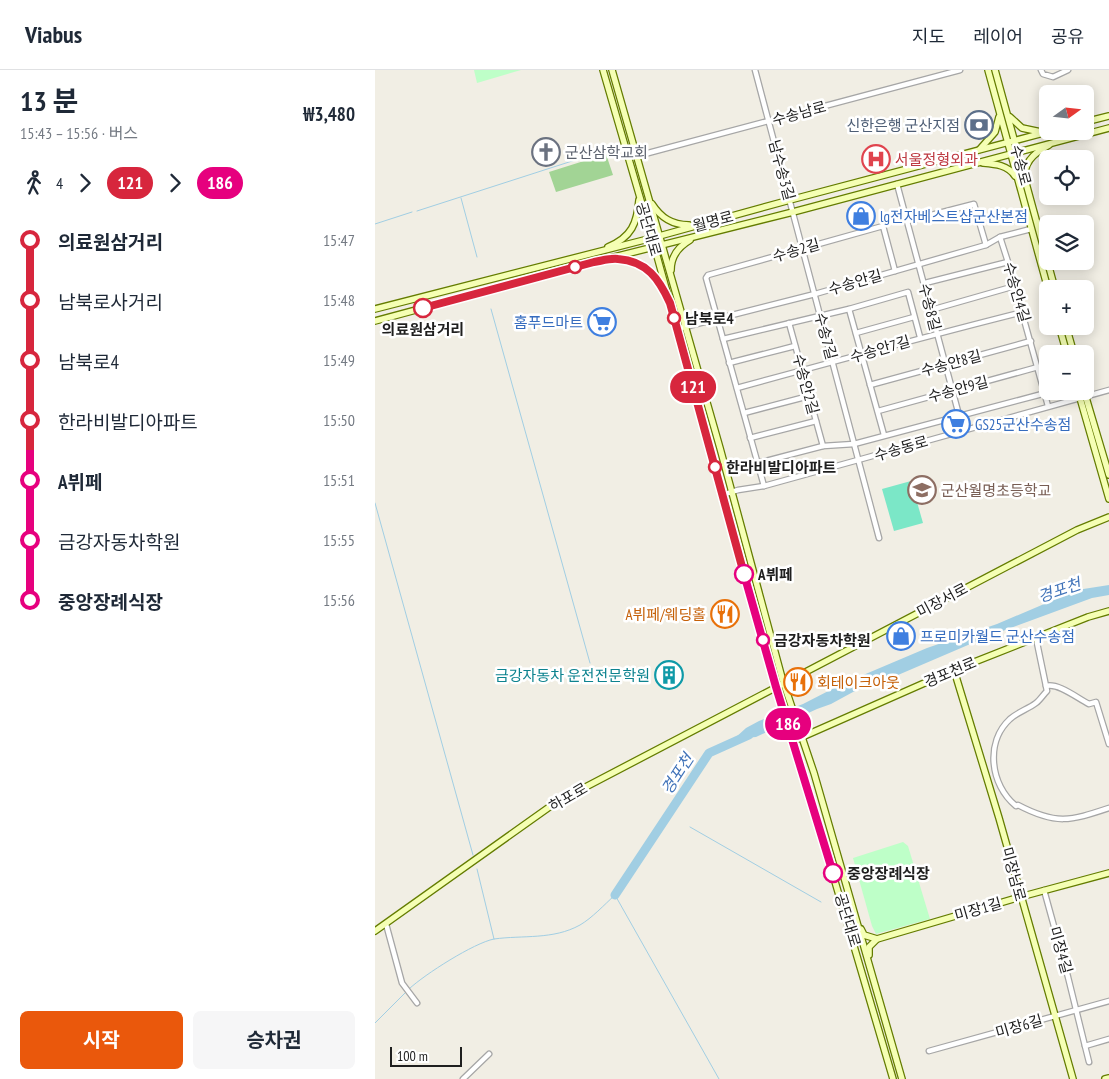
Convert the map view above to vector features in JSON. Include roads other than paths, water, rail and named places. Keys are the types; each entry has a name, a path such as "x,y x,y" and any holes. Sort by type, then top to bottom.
{"street":[{"name":"공단대로","path":"603,70 652,238 780,701 793,739 893,1079"},
{"name":"공단대로","path":"612,70 732,492 784,683 857,921 902,1079"},
{"name":"남수송3길","path":"755,70 793,212"},
{"name":"수송남로","path":"637,156 960,70"},
{"name":"수송로","path":"988,70 1045,280"},
{"name":"수송로","path":"995,70 1053,280"},
{"path":"1041,70 1043,74 1053,77 1069,70"},
{"path":"980,149 995,132 998,126 999,113"},
{"path":"1007,113 1022,128 1039,132"},
{"path":"1094,120 1109,116"},
{"name":"월명로","path":"654,247 1109,128"},
{"name":"월명로","path":"375,308 660,236 1039,134"},
{"path":"1026,182 1025,170 1029,160 1038,152 1056,142"},
{"path":"971,164 991,164 1003,167 1012,171 1018,183"},
{"name":"수송8길","path":"897,184 963,430"},
{"path":"647,194 663,218 681,225 697,225"},
{"path":"592,253 613,245 626,237 638,216 639,195"},
{"path":"907,221 974,204 986,245"},
{"name":"수송7길","path":"793,212 879,538"},
{"name":"수송2길","path":"716,318 706,278 708,275 883,226 895,271"},
{"name":"수송안길","path":"677,328 815,294 986,245 1000,238 1031,229"},
{"path":"674,287 671,270 678,248 701,235"},
{"name":"수송안4길","path":"1000,238 1039,370"},
{"path":"375,321 654,247"},
{"path":"594,262 617,259 633,262 643,267 652,272 661,284 670,303"},
{"path":"925,283 1008,262"},
{"path":"931,310 1015,286"},
{"path":"723,339 820,316 907,292 920,337"},
{"path":"849,308 884,434"},
{"name":"수송안7길","path":"737,388 862,355 920,337 1023,312"},
{"path":"855,333 914,317"},
{"path":"716,318 764,486"},
{"name":"수송안2길","path":"789,322 823,446"},
{"name":"수송안8길","path":"870,385 1031,341"},
{"path":"729,363 795,346"},
{"name":"수송안9길","path":"878,411 1038,367"},
{"name":"수송동로","path":"1094,392 1109,390"},
{"path":"758,463 823,446 854,444 884,434 1039,395"},
{"path":"744,413 809,396"},
{"name":"수송안4길","path":"1047,400 1048,406"},
{"name":"수송동로","path":"722,495 764,486 858,460 1065,400"},
{"path":"1084,400 1109,475"},
{"path":"1084,400 1109,499"},
{"path":"751,438 816,421"},
{"name":"미장서로","path":"776,687 1077,530 1109,517"},
{"name":"경포천로","path":"793,739 802,737 954,670 1087,617 1109,612"},
{"path":"1036,638 1047,691 1036,703 1016,714 1008,721 997,738 993,758 1002,790 1015,806 1018,805 1039,816 1048,818 1064,820 1109,808"},
{"name":"미장남로","path":"954,670 999,818 1073,1079"},
{"path":"1046,686 1051,685 1061,688 1089,704 1096,702 1109,744"},
{"name":"하포로","path":"375,931 555,803 776,687"},
{"name":"미장1길","path":"877,939 1109,873"},
{"name":"미장4길","path":"1044,890 1077,1010 1089,1062"},
{"path":"857,921 864,935 877,939 869,947 870,966"},
{"path":"386,924 402,983 417,1003"},
{"name":"미장6길","path":"929,1051 1109,1001"},
{"path":"1085,1046 1109,1039"},
{"path":"463,1079 489,1054"},
{"path":"1105,1079 1109,1078"}],"water":[{"path":"1109,585 1109,595 1092,598 989,636 853,692 831,704 756,737 734,739 746,728 759,721 803,704 842,684 927,648 997,624 1077,590"}],"waterway":[{"path":"417,211 597,153"},
{"path":"461,198 477,257"},
{"path":"375,224 412,212"},
{"path":"491,309 590,663"},
{"path":"375,503 473,855"},
{"name":"경포천","path":"615,895 709,753 749,735"},
{"path":"690,827 821,902"},
{"path":"477,869 494,939"},
{"path":"409,989 426,975 450,960 485,942 494,939 549,935 570,930 589,919 615,895 719,1079"},
{"path":"375,1023 406,992"}],"place":[{"name":"신한은행 군산지점","path":"979,125"},
{"name":"군산삼학교회","path":"546,152"},
{"name":"서울정형외과","path":"876,159"},
{"name":"lg전자베스트샵군산본점","path":"861,216"},
{"name":"의료원삼거리","path":"423,308"},
{"name":"남북로4","path":"674,318"},
{"name":"홈푸드마트","path":"602,322"},
{"name":"GS25군산수송점","path":"956,424"},
{"name":"한라비발디아파트","path":"715,467"},
{"name":"군산월명초등학교","path":"922,490"},
{"name":"A뷔페","path":"744,574"},
{"name":"A뷔페/웨딩홀","path":"725,614"},
{"name":"프로미카월드 군산수송점","path":"901,636"},
{"name":"금강자동차학원","path":"763,640"},
{"name":"금강자동차 운전전문학원","path":"669,675"},
{"name":"회테이크아웃","path":"798,682"},
{"name":"중앙장례식장","path":"833,873"}]}
